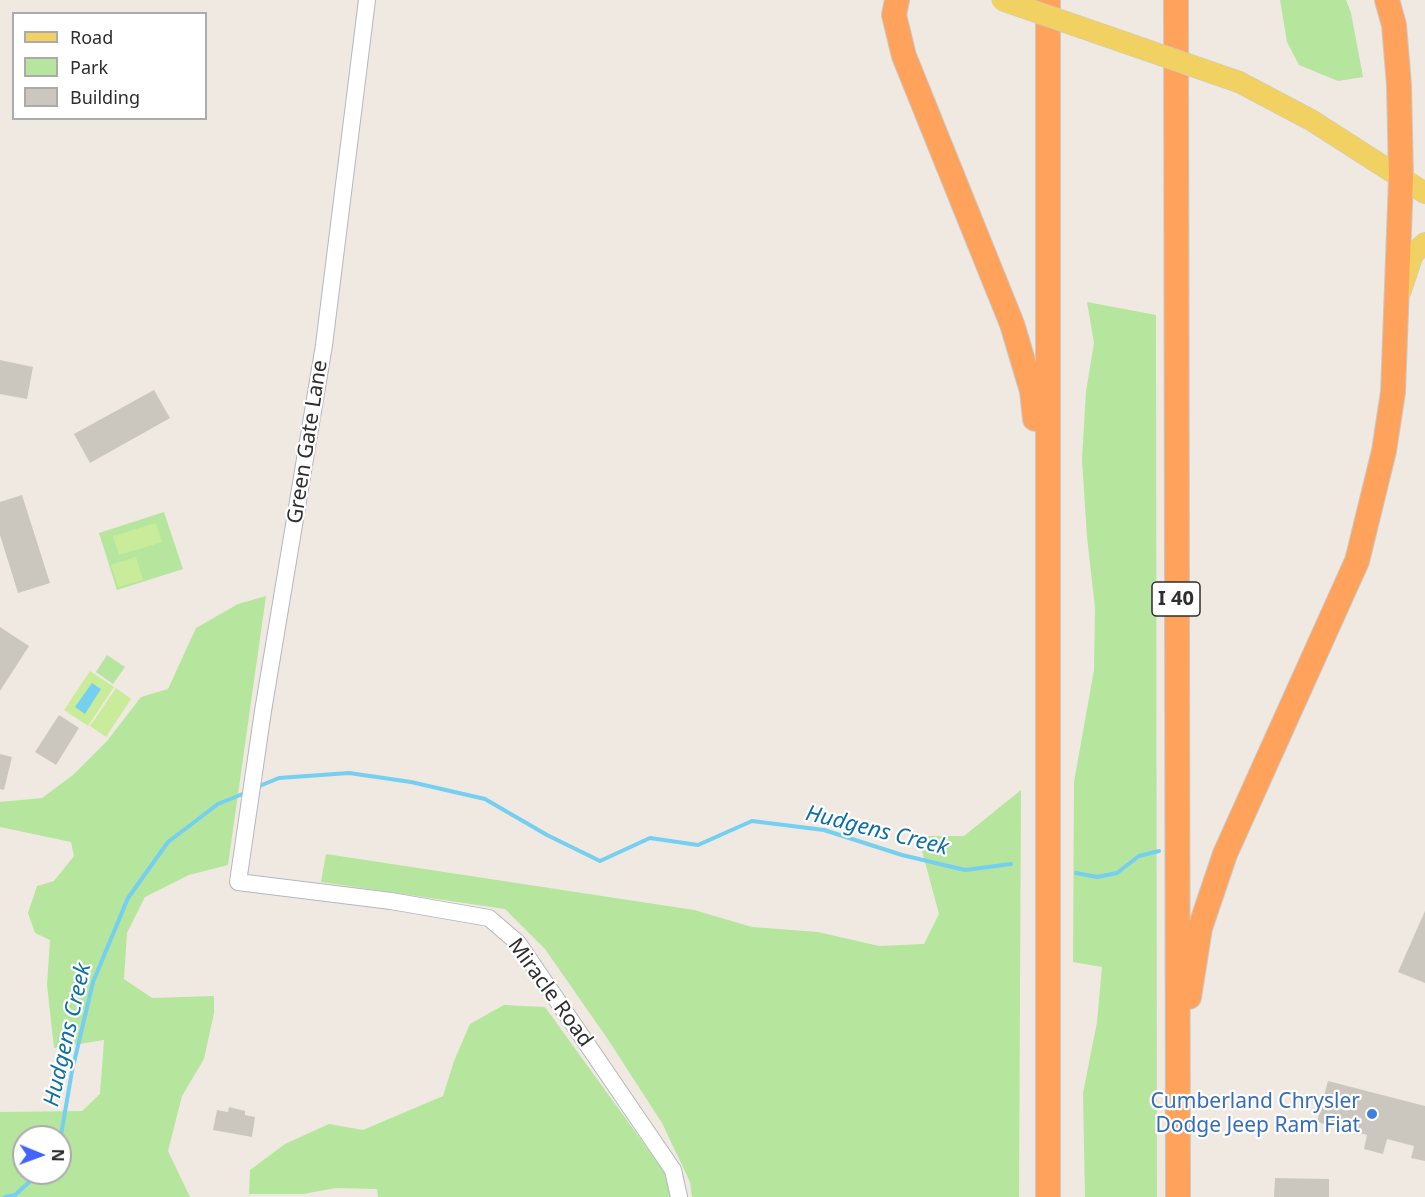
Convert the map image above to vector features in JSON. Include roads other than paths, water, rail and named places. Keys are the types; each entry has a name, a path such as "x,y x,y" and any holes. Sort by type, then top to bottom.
{"highway":[{"path":"897,0 894,15 904,56 1012,324 1032,391 1048,528"},
{"path":"1048,0 1048,1197"},
{"name":"I 40","path":"1176,0 1178,1197"},
{"path":"1177,1070 1200,928 1225,854 1357,561 1384,451 1393,392 1394,314 1401,178 1399,85 1394,25 1387,0"}],"main road":[{"path":"1002,0 1239,82 1311,120 1425,193"},
{"path":"1394,314 1413,254 1425,243"}],"street":[{"name":"Green Gate Lane","path":"238,882 263,711 324,345 368,0"},
{"name":"Miracle Road","path":"238,882 391,901 489,918 518,943 673,1170 679,1197"}],"water":[{"path":"92,683 101,689 85,714 75,707"}],"waterway":[{"name":"Hudgens Creek","path":"257,787 279,778 349,773 411,782 485,799 547,835 600,861 650,838 698,845 752,821 824,830 902,855 965,870 1011,864"},
{"name":"Hudgens Creek","path":"63,1125 72,1071 93,982 128,898 168,842 218,804 245,793"},
{"path":"1076,873 1097,877 1117,873 1139,856 1159,851"},
{"name":"Hudgens Creek","path":"5,1197 15,1195 26,1185"}],"place":[{"name":"Cumberland Chrysler Dodge Jeep Ram Fiat","path":"1372,1114"}]}
